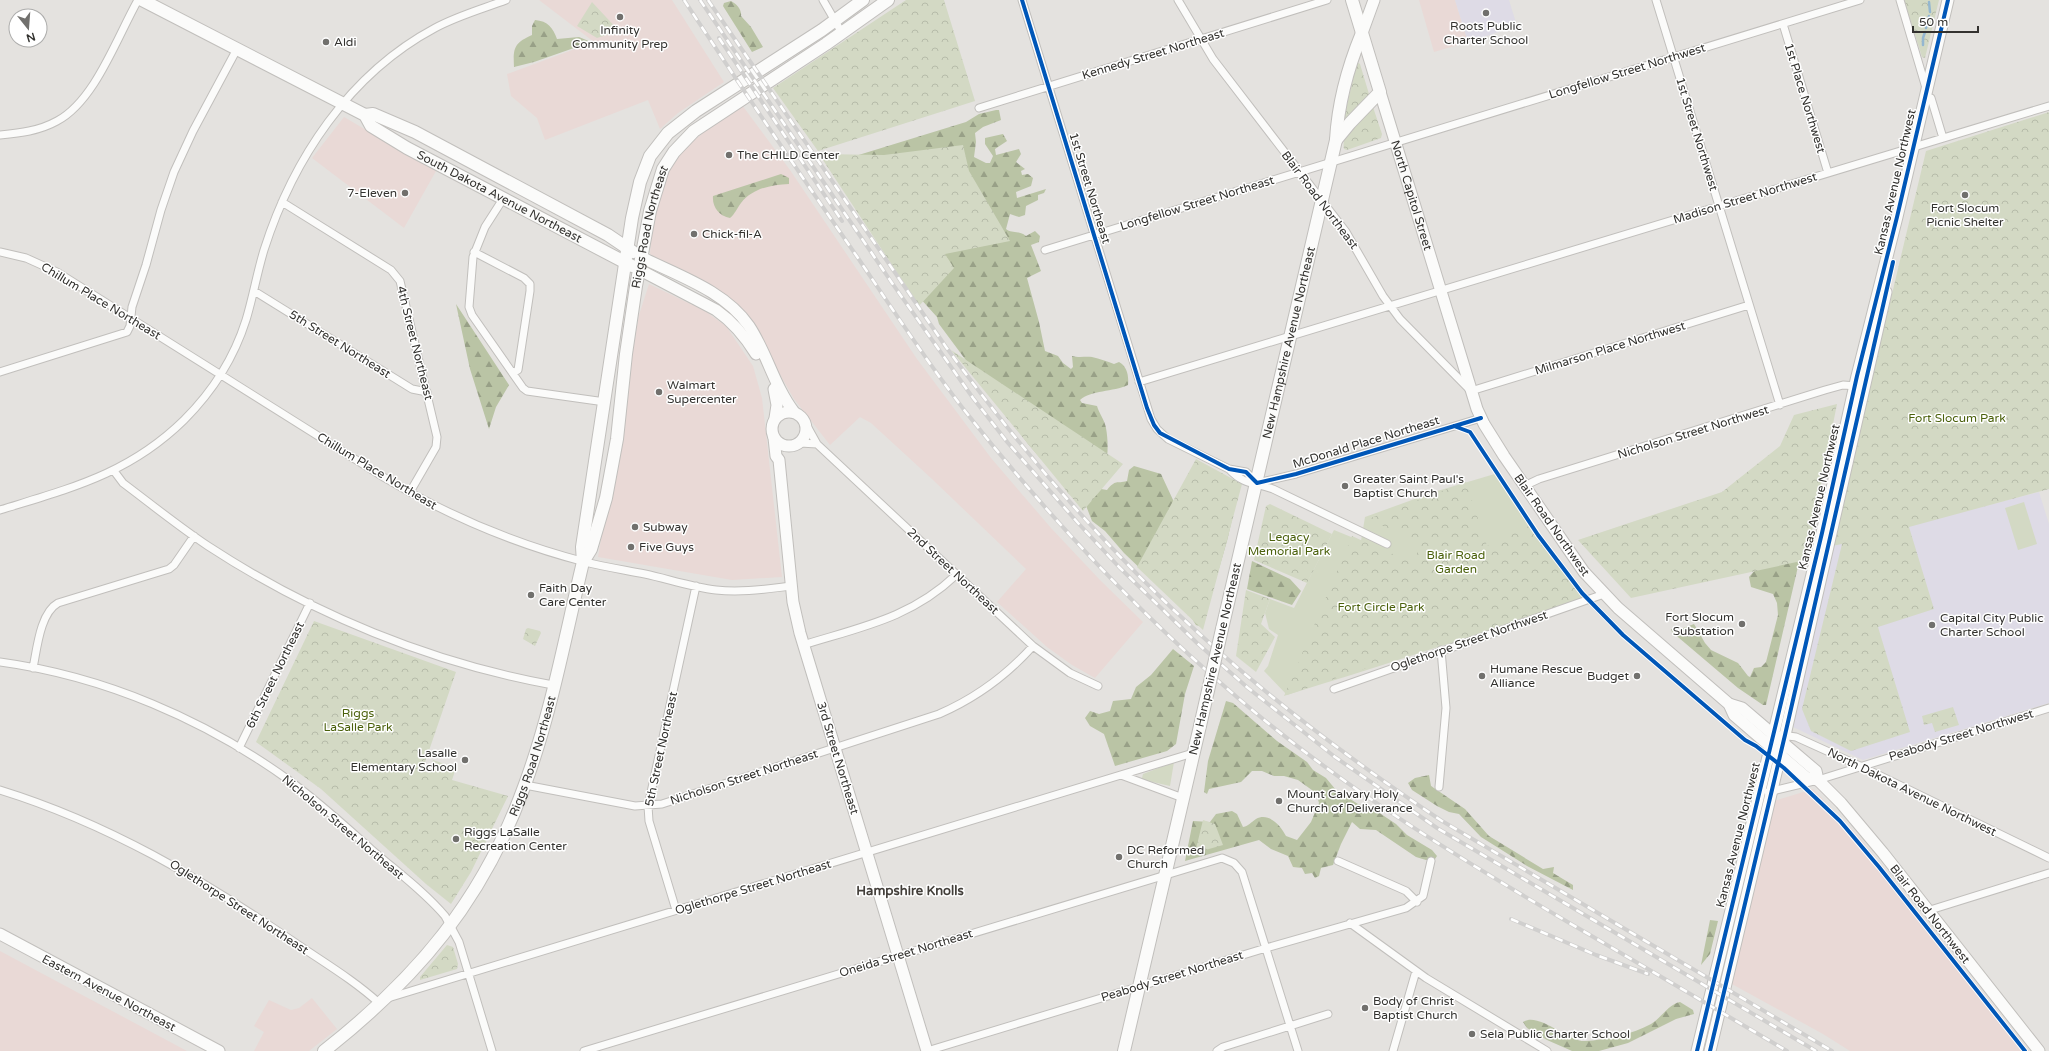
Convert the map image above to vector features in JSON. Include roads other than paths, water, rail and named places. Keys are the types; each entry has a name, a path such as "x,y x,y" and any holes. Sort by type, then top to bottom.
{"main road":[{"name":"South Dakota Avenue Northeast","path":"142,0 342,104 365,115 373,114 415,132 608,235 642,258"},
{"name":"Riggs Road Northeast","path":"324,1051 383,1001 412,972 451,925 497,851 525,785 540,739 583,562 582,547 632,218 640,182 650,156 663,139 696,111 863,0"},
{"name":"Riggs Road Northeast","path":"583,562 591,549 606,498 617,439 626,354 642,258 650,211 660,176 670,158 683,141 694,131 718,113 842,33 888,0"},
{"name":"North Capitol Street","path":"1352,0 1380,92"},
{"name":"New Hampshire Avenue Northeast","path":"1124,1051 1336,140 1337,120 1351,61 1362,34"},
{"path":"1336,140 1380,92"},
{"name":"South Dakota Avenue Northeast","path":"365,115 371,126 407,148 640,270"}],"street":[{"path":"0,135 42,128 62,118 75,108 92,86 138,0"},
{"path":"0,510 84,484 114,471 142,455 176,427 199,403 220,375 241,334 254,291 263,252 282,202 306,154 342,104 369,74 410,43 447,22 506,0"},
{"path":"823,0 842,33"},
{"name":"1st Street Northeast","path":"1022,0 1139,382"},
{"name":"Blair Road Northeast","path":"1178,0 1213,58 1355,246 1389,306 1400,319 1471,390"},
{"name":"Kennedy Street Northeast","path":"979,108 1327,0"},
{"path":"1362,34 1374,0"},
{"name":"1st Street Northwest","path":"1656,0 1780,405"},
{"name":"Longfellow Street Northwest","path":"1395,142 1860,0"},
{"path":"1900,0 1943,138"},
{"name":"Kansas Avenue Northwest","path":"1929,94 1948,0"},
{"name":"Kansas Avenue Northwest","path":"1697,1051 1758,794 1859,387 1929,94 1954,0"},
{"name":"1st Place Northwest","path":"1783,24 1828,173"},
{"path":"0,372 124,334 129,329 130,318 161,210 174,172 192,132 237,49"},
{"name":"North Capitol Street","path":"1380,92 1471,390"},
{"name":"Madison Street Northwest","path":"1139,382 2049,106"},
{"name":"Longfellow Street Northeast","path":"1045,250 1395,142"},
{"path":"503,199 485,227 474,252 470,276 469,311 523,388 531,392 605,402"},
{"name":"4th Street Northeast","path":"282,202 391,270 398,277 437,438 437,444 410,492"},
{"name":"Chillum Place Northeast","path":"0,252 22,256 48,267 410,492 444,510 488,530 524,544 583,562 696,586 718,590 740,591 791,586"},
{"path":"474,252 524,278 530,284 518,370 513,373"},
{"path":"642,258 699,286 721,299 733,309 750,329 783,397 794,412 802,417 807,426 806,435 779,460"},
{"path":"640,270 716,310 740,330 756,354 776,395 778,405 772,428 774,438 782,445 817,444"},
{"name":"5th Street Northeast","path":"254,291 412,389 427,392"},
{"name":"Milmarson Place Northwest","path":"1471,390 1749,305"},
{"path":"1139,382 1149,416 1160,433 1229,469 1246,472 1257,483 1387,544"},
{"name":"Nicholson Street Northwest","path":"1524,486 1539,479 1844,385 1859,387"},
{"name":"Kansas Avenue Northwest","path":"1710,1051 1783,738 1859,387"},
{"name":"Blair Road Northwest","path":"1471,390 1481,418 1524,486 1568,551 1604,594 1729,704 1734,715 1807,778 1818,780"},
{"path":"775,418 784,412 794,412"},
{"name":"McDonald Place Northeast","path":"1257,483 1275,480 1481,418"},
{"name":"2nd Street Northeast","path":"807,426 817,444 1033,646 1070,673 1098,686"},
{"name":"3rd Street Northeast","path":"774,438 776,456 779,460 791,586 795,612 803,645 927,1051"},
{"path":"114,471 123,483 194,536 258,576 310,603 378,634 442,657 502,674 553,685"},
{"path":"33,668 45,618 51,608 58,604 169,569 174,565 194,536"},
{"path":"803,645 900,615 931,597 956,575"},
{"name":"5th Street Northeast","path":"676,910 649,821 648,806 696,586"},
{"name":"Oglethorpe Street Northwest","path":"1334,689 1604,594"},
{"name":"6th Street Northeast","path":"239,748 310,603"},
{"name":"Nicholson Street Northeast","path":"525,785 635,806 662,804 930,717 955,707 977,695 999,679 1033,646"},
{"path":"1439,787 1446,708 1442,650"},
{"name":"Nicholson Street Northeast","path":"0,662 33,668 86,682 146,702 192,722 239,748 274,770 322,806 441,912 451,925"},
{"name":"Blair Road Northwest","path":"1729,704 1742,708 1773,735 1783,738 1816,771 1818,780 1841,803 1865,832 2039,1051"},
{"name":"Peabody Street Northwest","path":"1758,794 1818,780 2049,708"},
{"name":"North Dakota Avenue Northwest","path":"1783,738 1796,737 1860,766 2049,858"},
{"name":"Oglethorpe Street Northeast","path":"0,790 41,804 102,829 172,863 252,913 383,1001 676,910 1193,753"},
{"path":"1120,775 1183,798"},
{"name":"Oneida Street Northeast","path":"584,1051 1215,859 1228,859 1242,872 1266,948"},
{"path":"1338,861 1406,891 1417,902 1423,896 1431,861"},
{"path":"1927,911 2049,873"},
{"name":"Peabody Street Northeast","path":"927,1051 1266,948 1400,910 1417,902"},
{"path":"1350,923 1416,971 1454,996 1545,1050"},
{"path":"451,925 459,942 492,1051"},
{"name":"Eastern Avenue Northeast","path":"0,934 219,1051"},
{"path":"1266,948 1298,1051"},
{"path":"1393,1051 1416,971"},
{"path":"1217,1051 1223,1047 1328,1014"}],"waterway":[{"path":"1929,2 1930,12"},
{"path":"1926,28 1929,16"},
{"path":"1923,45 1925,32"}],"railway":[{"path":"684,0 910,336 965,411 996,450 1061,525 1164,632 1276,730 1356,789 1397,817 1480,870 1787,1051"},
{"path":"700,0 892,283 973,398 1008,443 1078,523 1119,567 1197,643 1248,688 1335,757 1437,828 1816,1051"},
{"path":"708,0 946,347 975,386 1035,462 1099,534 1167,604 1260,687 1319,734 1442,821 1832,1051"},
{"path":"719,38 842,221"},
{"path":"1511,919 1596,955 1648,974"}],"place":[{"name":"Roots Public Charter School","path":"1486,13"},
{"name":"Infinity Community Prep","path":"620,17"},
{"name":"Aldi","path":"326,42"},
{"name":"The CHILD Center","path":"729,155"},
{"name":"7-Eleven","path":"405,193"},
{"name":"Fort Slocum Picnic Shelter","path":"1965,195"},
{"name":"Chick-fil-A","path":"694,234"},
{"name":"Walmart Supercenter","path":"659,392"},
{"name":"Greater Saint Paul's Baptist Church","path":"1345,486"},
{"name":"Subway","path":"635,527"},
{"name":"Five Guys","path":"631,547"},
{"name":"Faith Day Care Center","path":"531,595"},
{"name":"Fort Slocum Substation","path":"1742,624"},
{"name":"Capital City Public Charter School","path":"1932,625"},
{"name":"Humane Rescue Alliance","path":"1482,676"},
{"name":"Budget","path":"1637,676"},
{"name":"Lasalle Elementary School","path":"465,760"},
{"name":"Mount Calvary Holy Church of Deliverance","path":"1279,801"},
{"name":"Riggs LaSalle Recreation Center","path":"456,839"},
{"name":"DC Reformed Church","path":"1119,857"},
{"name":"Body of Christ Baptist Church","path":"1365,1008"},
{"name":"Sela Public Charter School","path":"1472,1034"}],"district":[{"name":"Hampshire Knolls","path":"910,891"}],"park label":[{"name":"Fort Slocum Park","path":"1957,418"},
{"name":"Legacy Memorial Park","path":"1289,544"},
{"name":"Blair Road Garden","path":"1456,562"},
{"name":"Fort Circle Park","path":"1381,607"},
{"name":"Riggs LaSalle Park","path":"358,720"}]}
